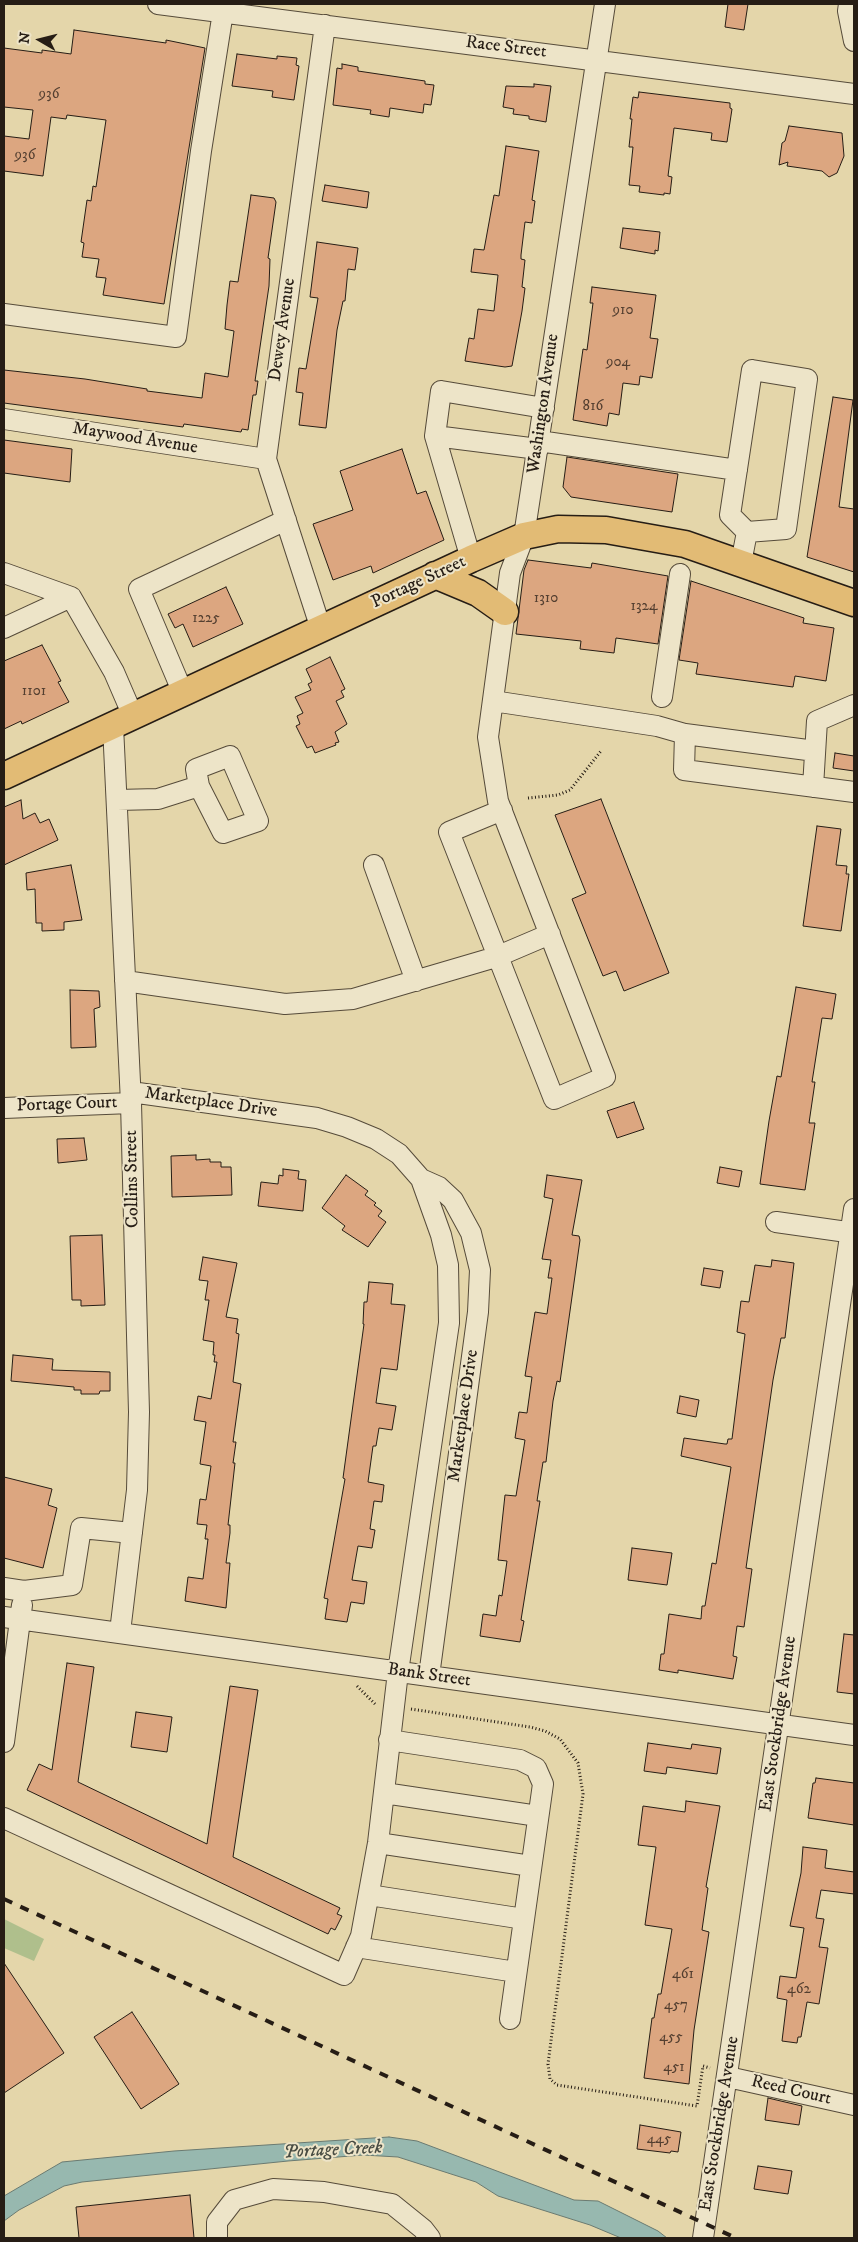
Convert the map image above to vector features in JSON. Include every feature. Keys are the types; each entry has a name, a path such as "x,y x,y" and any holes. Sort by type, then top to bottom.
{"main road":[{"name":"Portage Street","path":"4,776 435,575 524,536 558,529 606,530 685,544 854,603"},
{"path":"435,575 478,593 505,612"}],"street":[{"name":"Race Street","path":"158,4 854,94"},
{"name":"Washington Avenue","path":"496,957 554,1099 605,1077 500,806 488,737 510,573 524,536 605,4"},
{"path":"849,4 848,11 854,41"},
{"path":"4,314 176,337 200,151 223,12"},
{"name":"Dewey Avenue","path":"320,629 266,459 325,25"},
{"path":"752,370 807,378 786,529 746,532 730,515 752,370"},
{"path":"471,559 435,436 441,391 544,408"},
{"name":"Maywood Avenue","path":"4,419 266,459"},
{"path":"435,436 538,445 737,470"},
{"path":"183,693 139,589 286,520"},
{"path":"741,563 746,532"},
{"path":"4,573 71,597 114,672 123,721"},
{"path":"662,697 680,574"},
{"path":"4,628 71,597"},
{"path":"493,701 657,726 685,734 815,751"},
{"path":"813,787 817,721 854,705"},
{"name":"Collins Street","path":"120,1632 137,1490 139,1412 131,1098 117,800 123,721"},
{"path":"685,734 684,770 854,792"},
{"path":"117,800 158,799 199,786"},
{"path":"496,957 449,832 500,806"},
{"path":"374,865 416,981"},
{"path":"126,980 285,1004 353,999 496,957 550,934"},
{"name":"Portage Court","path":"4,1108 131,1098"},
{"name":"Marketplace Drive","path":"4,1818 344,1975 361,1936 378,1843 398,1672 449,1322 448,1265 441,1235 421,1179 399,1154 376,1139 347,1127 317,1118 131,1098"},
{"name":"Marketplace Drive","path":"421,1179 439,1187 453,1200 471,1232 480,1270 478,1312 429,1676"},
{"name":"East Stockbridge Avenue","path":"703,2238 722,2073 779,1724 854,1209"},
{"path":"776,1222 852,1233"},
{"path":"4,1588 24,1591 72,1585 81,1528 132,1533"},
{"path":"4,1742 12,1618 24,1591"},
{"name":"Bank Street","path":"12,1618 854,1735"},
{"path":"389,1740 520,1760 536,1768 542,1784 510,2019"},
{"path":"384,1793 538,1816"},
{"path":"378,1843 531,1866"},
{"path":"369,1895 524,1919"},
{"path":"356,1947 516,1972"},
{"name":"Reed Court","path":"722,2073 854,2106"},
{"path":"217,2238 217,2222 234,2200 273,2189 324,2192 392,2204 423,2229 430,2238"}],"path":[{"path":"528,798 558,795 570,790 601,751"},
{"path":"353,1682 375,1704 545,1731 560,1739 578,1763 583,1794 548,2064 550,2079 557,2085 697,2106 703,2066 722,2073"}],"green space":[{"path":"4,1919 44,1939 34,1961 4,1948"}],"water":[{"name":"Portage Creek","path":"389,2137 417,2141 574,2200 598,2201 658,2231 667,2238 621,2238 590,2225 498,2196 476,2182 398,2157 363,2155 82,2182 64,2186 19,2210 4,2221 4,2196 62,2162 174,2151"}],"building":[{"path":"728,4 748,4 744,30 725,27"},
{"path":"74,30 166,43 166,40 205,48 164,304 103,295 106,278 96,277 99,259 82,257 84,243 81,242 87,200 91,201 93,186 96,187 106,120 67,115 66,119 51,117 43,176 4,171 4,136 29,139 33,110 4,107 4,48 42,53 42,50 71,54"},
{"path":"237,54 277,59 277,56 297,58 296,65 299,66 294,100 272,97 273,91 232,86"},
{"path":"342,64 358,67 358,71 425,81 425,84 434,85 431,105 424,104 423,113 390,108 389,117 370,114 371,110 333,105 337,68 342,69"},
{"path":"534,84 551,86 546,122 529,119 529,116 513,114 514,109 503,107 506,86 534,87"},
{"path":"639,92 730,103 730,108 732,109 727,142 711,140 712,133 674,128 668,176 672,177 670,194 639,192 640,186 629,185 633,147 629,147 632,119 630,119 633,97 638,98"},
{"path":"789,126 842,133 844,156 837,173 829,177 822,171 787,166 788,162 779,165 782,143 785,141"},
{"path":"506,146 539,151 532,200 535,201 532,223 525,222 521,255 521,259 525,260 522,287 525,288 522,311 512,366 505,367 465,361 469,338 474,339 478,309 494,311 498,275 471,272 474,249 484,250 494,195 499,196"},
{"path":"325,185 369,192 367,208 322,201"},
{"path":"251,195 274,198 276,202 268,258 270,259 269,286 255,381 258,381 256,395 253,395 248,430 242,429 241,432 184,424 183,427 4,403 4,370 85,379 147,389 147,391 202,398 205,373 228,377 234,331 225,329 230,281 238,282"},
{"path":"623,228 660,232 658,251 655,250 655,254 620,248"},
{"path":"317,242 358,248 355,270 348,269 345,301 343,301 337,330 326,428 299,425 303,393 296,392 299,368 306,369 318,298 310,297"},
{"path":"592,287 656,295 650,338 658,339 652,378 640,376 639,385 623,383 619,415 609,413 607,426 573,420 583,349 587,350 593,303 590,303"},
{"path":"833,397 853,400 839,507 854,509 854,572 807,557"},
{"path":"4,440 72,449 70,482 4,473"},
{"path":"402,449 417,494 426,491 444,540 373,573 371,566 333,580 313,524 353,510 340,471"},
{"path":"567,457 678,474 672,512 571,497 563,487"},
{"path":"528,560 591,568 592,563 668,576 658,644 616,638 614,653 580,649 581,641 516,634 524,570"},
{"path":"691,581 804,618 803,623 834,628 826,681 795,676 793,687 696,674 698,663 679,660"},
{"path":"226,587 243,624 193,647 183,624 175,628 168,614"},
{"path":"42,645 61,681 58,682 69,702 22,724 21,721 4,729 4,661"},
{"path":"330,657 345,689 341,691 344,697 336,701 347,724 335,732 339,742 335,743 336,745 315,753 312,746 307,748 296,726 300,724 297,716 303,713 295,697 311,690 308,684 312,682 306,669"},
{"path":"835,753 854,756 854,771 833,768"},
{"path":"601,799 669,973 624,991 616,971 603,976 572,899 586,893 555,815"},
{"path":"21,800 23,819 35,813 40,823 49,819 58,840 4,865 4,807"},
{"path":"817,826 841,829 836,865 847,866 846,874 849,874 841,931 803,926"},
{"path":"71,865 82,920 64,922 64,930 42,931 42,923 36,923 35,889 27,890 26,873"},
{"path":"796,987 836,994 832,1019 822,1018 812,1082 815,1082 809,1123 815,1123 805,1190 760,1184 777,1076 781,1077"},
{"path":"70,990 99,991 100,1007 94,1009 96,1047 71,1048"},
{"path":"634,1102 644,1129 617,1138 607,1111"},
{"path":"84,1138 87,1160 58,1163 57,1139"},
{"path":"196,1155 196,1160 210,1159 210,1162 221,1162 221,1167 231,1167 232,1195 172,1197 171,1156"},
{"path":"720,1167 742,1171 739,1187 717,1183"},
{"path":"283,1169 299,1171 298,1179 306,1180 303,1211 258,1206 261,1182 278,1184 279,1175 283,1176"},
{"path":"346,1175 368,1191 365,1195 376,1203 374,1205 382,1211 378,1216 386,1222 368,1247 342,1230 345,1226 322,1208"},
{"path":"547,1175 582,1180 572,1235 579,1236 580,1240 560,1382 557,1381 553,1401 546,1462 543,1462 537,1501 540,1501 521,1620 524,1621 520,1642 480,1636 483,1614 496,1616 499,1595 502,1596 507,1561 498,1560 505,1495 516,1496 525,1440 515,1438 519,1412 527,1413 532,1377 525,1376 535,1312 547,1314 552,1278 548,1278 551,1260 542,1259 553,1199 544,1197"},
{"path":"102,1235 105,1305 81,1306 81,1300 72,1300 70,1236"},
{"path":"203,1257 237,1263 226,1317 238,1319 236,1333 239,1334 233,1382 241,1384 233,1442 236,1442 228,1525 230,1525 230,1533 226,1563 230,1563 226,1608 185,1601 188,1577 203,1579 208,1539 205,1539 207,1525 197,1524 200,1499 206,1500 211,1466 200,1464 206,1422 194,1420 198,1396 211,1399 217,1362 214,1362 214,1342 203,1340 209,1300 205,1300 208,1281 199,1280"},
{"path":"772,1260 794,1263 785,1338 781,1338 773,1380 746,1568 752,1569 744,1627 737,1626 733,1656 737,1657 733,1679 678,1670 678,1673 659,1670 661,1654 664,1654 669,1614 701,1619 702,1606 705,1606 712,1563 716,1564 731,1467 681,1456 684,1438 725,1444 727,1444 728,1439 732,1439 745,1334 737,1332 741,1301 749,1302 755,1265 771,1267"},
{"path":"704,1268 723,1271 720,1288 701,1285"},
{"path":"369,1282 393,1284 391,1304 405,1305 397,1370 381,1368 376,1403 396,1406 392,1430 379,1428 376,1446 373,1446 368,1482 384,1485 382,1502 374,1501 370,1529 375,1530 372,1548 358,1546 352,1580 367,1582 364,1604 351,1602 347,1622 325,1619 328,1599 324,1598 345,1479 343,1478 364,1324 364,1302 367,1302"},
{"path":"13,1355 53,1359 52,1370 110,1372 110,1391 100,1391 99,1394 81,1394 81,1390 74,1390 74,1387 11,1381"},
{"path":"680,1396 699,1400 696,1417 677,1413"},
{"path":"4,1477 52,1489 48,1505 57,1508 43,1568 4,1558"},
{"path":"632,1548 672,1553 667,1585 628,1580"},
{"path":"844,1634 854,1635 854,1694 837,1692"},
{"path":"67,1663 94,1667 78,1782 207,1844 230,1686 258,1690 233,1857 340,1908 337,1914 342,1916 335,1930 331,1928 328,1934 27,1790 39,1764 52,1770"},
{"path":"136,1712 172,1717 167,1752 131,1747"},
{"path":"648,1743 691,1749 692,1744 721,1748 717,1774 667,1767 666,1774 644,1771"},
{"path":"816,1778 854,1783 854,1825 808,1818 813,1783 815,1783"},
{"path":"686,1801 720,1806 706,1887 708,1888 702,1930 709,1932 694,2030 689,2084 644,2078 652,2018 654,2018 658,1994 661,1994 672,1929 645,1925 656,1847 638,1845 643,1806 685,1812"},
{"path":"803,1847 827,1850 825,1868 854,1872 854,1894 821,1890 816,1918 824,1919 819,1947 828,1948 819,2004 807,2002 801,2037 798,2037 797,2043 782,2041 787,2000 777,1998 780,1976 796,1978 804,1928 790,1926 801,1873"},
{"path":"4,1963 64,2053 4,2093"},
{"path":"132,2012 179,2084 141,2109 94,2037"},
{"path":"768,2098 802,2106 799,2125 765,2120"},
{"path":"640,2125 681,2132 678,2152 671,2151 670,2153 637,2149"},
{"path":"758,2166 792,2171 788,2194 754,2189"},
{"path":"190,2195 194,2238 79,2238 76,2207"}],"railway":[{"path":"4,1899 736,2238"}]}
